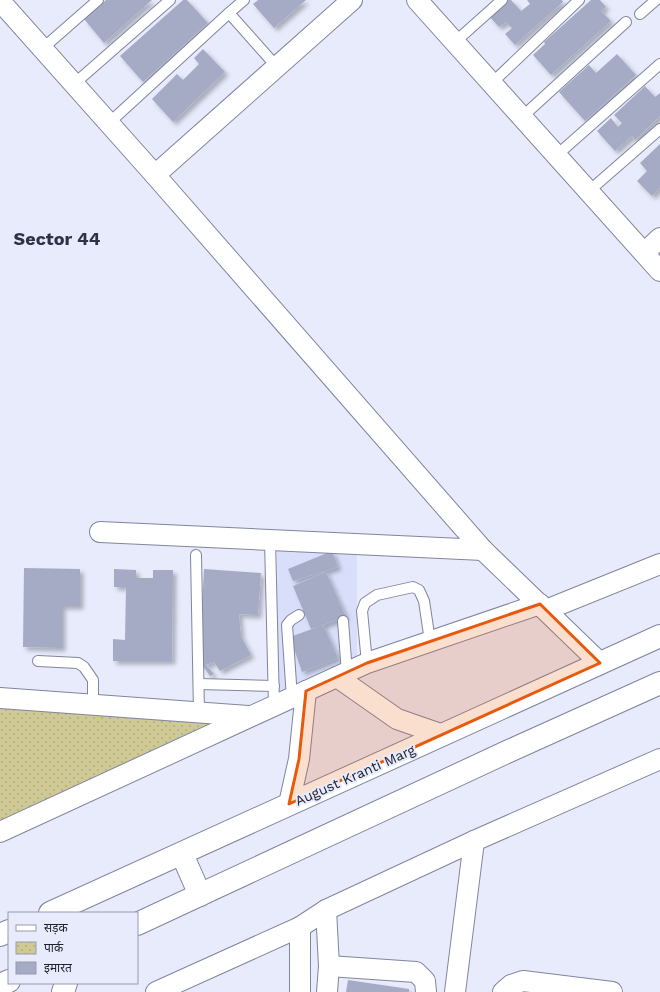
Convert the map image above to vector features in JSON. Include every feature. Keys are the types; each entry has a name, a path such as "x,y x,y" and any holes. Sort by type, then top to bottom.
{"main road":[{"name":"August Kranti Marg","path":"52,912 660,636"},
{"path":"138,924 509,751 660,683"},
{"path":"182,854 200,895"}],"street":[{"path":"155,176 352,0"},
{"path":"417,0 660,271"},
{"path":"7,3 42,49 109,123 483,550 600,663"},
{"path":"644,253 660,238"},
{"path":"100,532 483,550"},
{"path":"0,832 367,663 430,641 543,607 660,564"},
{"path":"342,675 397,720 443,735"},
{"path":"289,804 299,759 299,694"},
{"path":"0,698 250,716"},
{"path":"156,992 300,927 326,910 474,841 660,759"},
{"path":"455,992 474,841"},
{"path":"326,910 329,966 327,992"},
{"path":"300,927 300,992"},
{"path":"329,966 416,972 425,981 426,992"},
{"path":"503,992 511,985 523,981 612,992"}],"lane":[{"path":"42,49 98,0"},
{"path":"74,84 170,0"},
{"path":"109,123 244,0"},
{"path":"455,42 502,0"},
{"path":"492,83 579,0"},
{"path":"640,14 656,0"},
{"path":"229,13 277,67"},
{"path":"522,117 626,22"},
{"path":"556,155 660,64"},
{"path":"589,191 660,129"},
{"path":"270,540 274,706"},
{"path":"196,555 199,713"},
{"path":"367,663 362,611 365,603 377,595 414,587 419,590 424,601 430,641"},
{"path":"299,615 291,620 287,625 299,694"},
{"path":"342,675 343,621"},
{"path":"38,661 78,663 84,667 93,680 92,704"},
{"path":"199,684 274,686"}],"highlighted area":[{"path":"540,604 600,663 289,804 299,759 306,691 367,663"}],"shaded area":[{"path":"277,549 357,550 357,667 278,699"}],"green space":[{"path":"0,704 218,721 0,823"}],"building":[{"path":"106,0 152,0 104,43 84,19"},
{"path":"183,0 187,0 208,23 143,82 120,56"},
{"path":"258,0 306,0 274,28 253,4"},
{"path":"507,0 511,0 521,11 530,4 527,0 562,0 563,2 515,45 505,34 512,28 506,22 499,27 489,16"},
{"path":"591,0 600,0 606,7 601,11 611,21 551,75 533,55 545,44 544,42"},
{"path":"203,49 225,72 173,122 152,99 177,74 183,80 199,64 194,58"},
{"path":"617,54 636,75 585,121 559,92 589,65 596,73"},
{"path":"645,86 655,97 660,93 660,116 635,140 632,136 615,151 597,131 611,118 618,127 622,123 614,115"},
{"path":"660,144 660,188 652,196 637,181 647,171 640,163"},
{"path":"332,551 338,567 293,581 288,569"},
{"path":"24,568 80,569 80,606 62,606 62,648 23,647"},
{"path":"114,569 136,570 136,578 153,578 153,570 173,570 172,661 113,661 113,639 125,640 126,587 114,587"},
{"path":"204,569 261,573 258,615 239,614 241,636 251,655 220,671 214,662 206,665 214,674 210,676 202,665 201,623"},
{"path":"326,572 346,617 311,629 293,586"},
{"path":"323,625 338,658 302,672 290,637"},
{"path":"348,980 409,989 409,992 346,992"}],"district":[{"name":"Sector 44","path":"57,238"}]}
